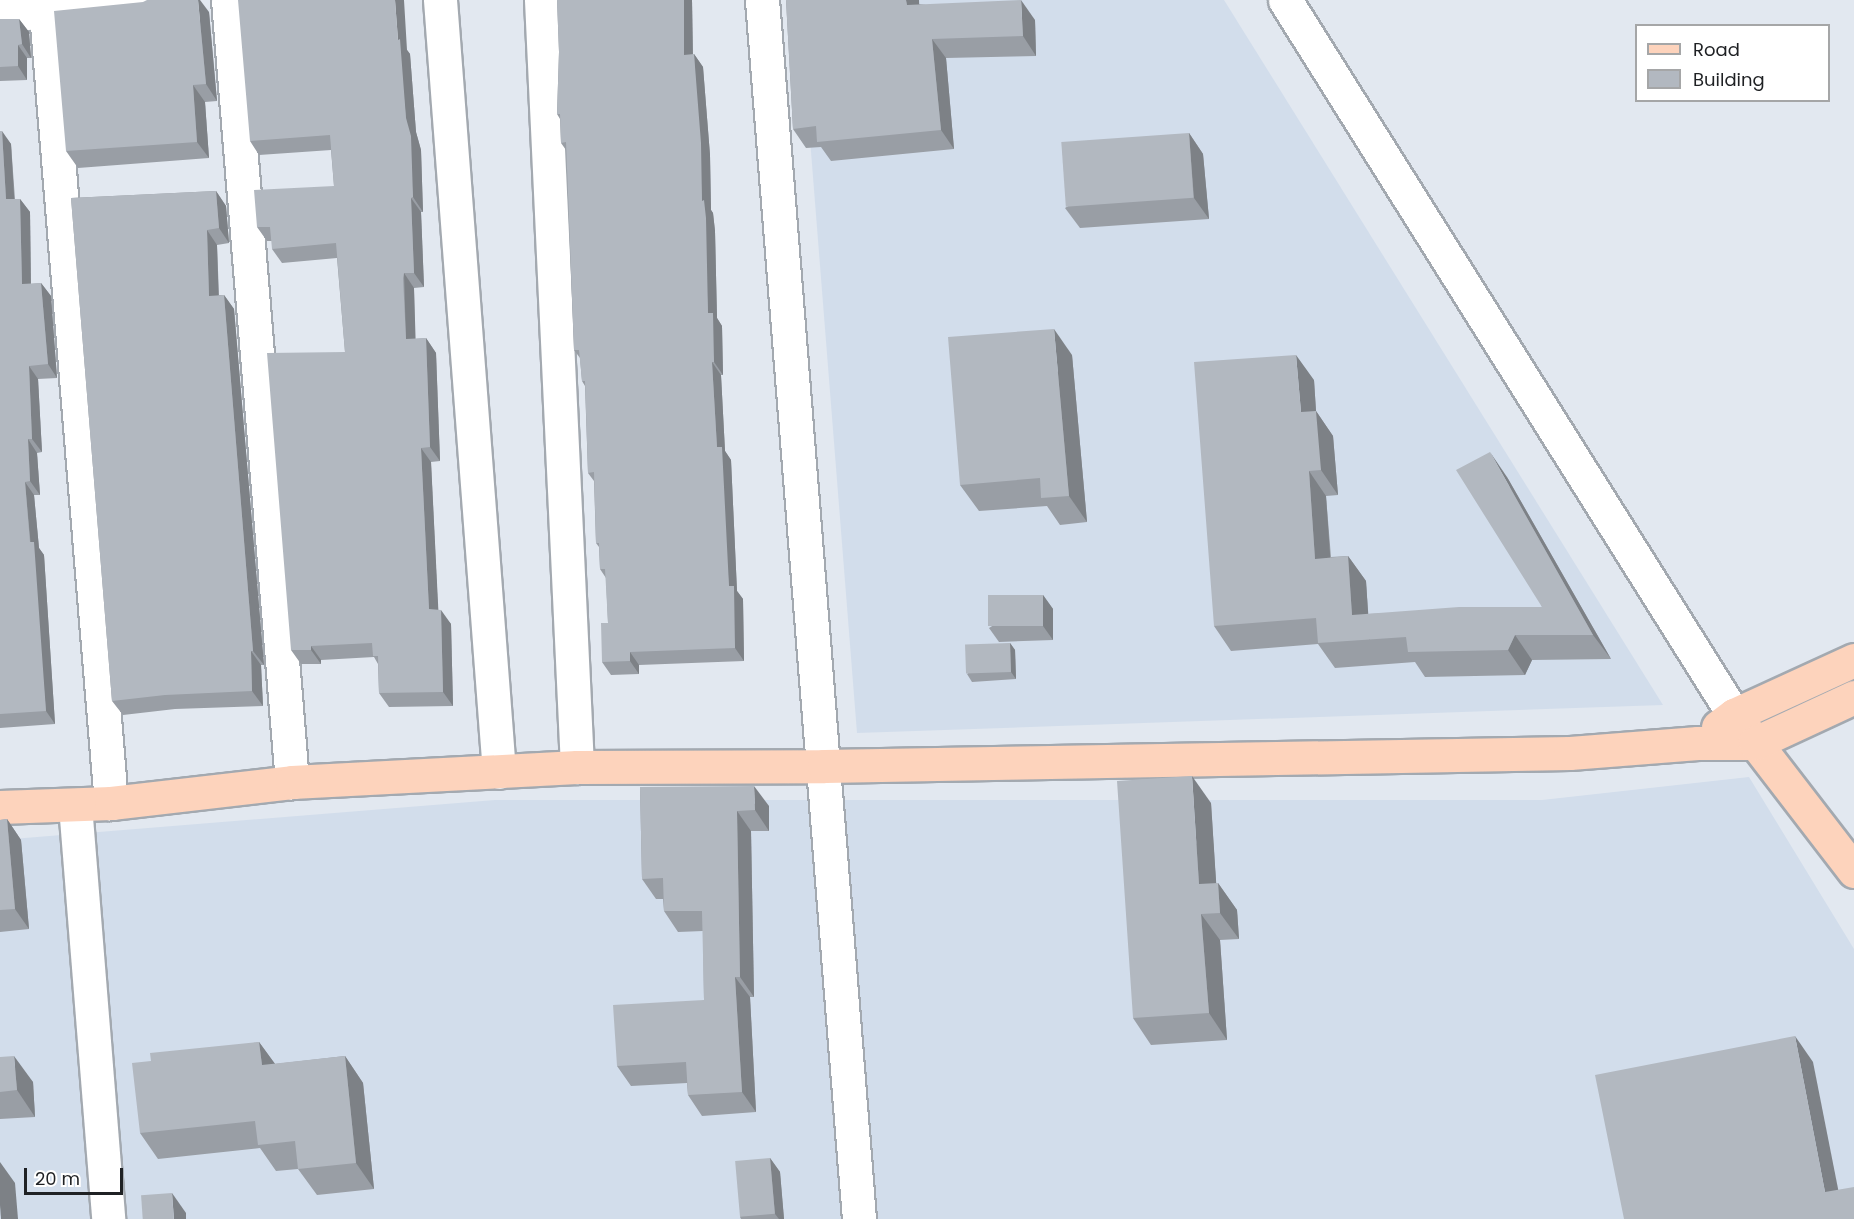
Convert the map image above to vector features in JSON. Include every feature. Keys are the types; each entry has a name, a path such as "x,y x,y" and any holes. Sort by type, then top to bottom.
{"main road":[{"path":"1698,743 1734,715 1854,660"},
{"path":"0,807 111,803 292,782 576,767 824,766 1570,753 1698,743 1755,743 1854,697"},
{"path":"1734,715 1854,871"}],"street":[{"path":"0,16 46,6 153,0"},
{"path":"228,0 292,782"},
{"path":"440,0 499,772"},
{"path":"540,0 576,767"},
{"path":"762,0 859,1219"},
{"path":"1285,0 1734,715"},
{"path":"46,6 111,803"},
{"path":"75,806 108,1219"}],"shaded area":[{"path":"799,0 1224,0 1663,705 857,733"},
{"path":"1749,777 1854,949 1854,1219 0,1219 0,840 495,800 1542,800"}],"building":[{"path":"147,0 198,0 206,84 193,85 197,142 66,151 54,11"},
{"path":"238,0 395,0 406,118 411,136 413,197 411,198 414,273 404,273 403,278 406,339 426,338 430,447 421,448 429,609 441,610 443,692 379,693 378,656 373,656 372,643 311,646 311,650 291,650 267,353 345,352 336,243 272,249 270,227 257,227 254,190 334,186 330,135 250,141"},
{"path":"557,0 684,0 684,55 694,54 701,143 702,201 704,200 706,218 708,313 713,313 714,362 712,362 717,447 722,447 729,586 734,586 735,648 630,652 630,661 602,662 601,623 608,623 605,569 600,569 599,543 596,543 594,472 588,473 585,381 582,381 579,350 574,350 566,142 561,143 560,114 557,114 559,52"},
{"path":"786,0 906,0 907,5 1021,0 1023,36 932,39 941,130 817,142 816,126 793,129"},
{"path":"0,19 19,19 22,44 18,45 18,66 0,67"},
{"path":"0,131 2,131 6,199 20,199 22,284 41,283 48,364 29,366 32,439 28,439 30,481 25,482 30,542 34,542 46,711 0,714"},
{"path":"1189,133 1194,198 1066,207 1061,142"},
{"path":"216,191 219,228 207,230 209,296 224,295 253,651 251,651 252,691 165,695 112,701 71,198"},
{"path":"1054,329 1069,496 1041,498 1040,478 960,485 948,337"},
{"path":"1296,355 1301,412 1316,411 1321,470 1309,471 1315,559 1348,556 1352,615 1459,607 1542,607 1456,470 1490,452 1593,635 1515,635 1508,650 1408,652 1406,637 1318,643 1316,618 1214,626 1194,362"},
{"path":"988,595 1043,595 1043,626 988,626"},
{"path":"1010,643 1011,672 966,674 965,645"},
{"path":"1192,776 1199,884 1218,883 1220,913 1201,914 1209,1013 1133,1018 1117,781"},
{"path":"754,786 755,810 737,811 740,977 735,977 742,1092 688,1095 686,1062 617,1066 613,1005 704,1000 702,911 664,911 663,878 642,879 640,787"},
{"path":"7,819 15,909 0,910 0,820"},
{"path":"1795,1036 1825,1192 1854,1187 1854,1219 1624,1219 1595,1075"},
{"path":"259,1042 262,1065 345,1056 356,1163 298,1169 295,1141 258,1145 255,1121 140,1133 132,1063 151,1061 150,1053"},
{"path":"14,1056 17,1090 0,1092 0,1057"},
{"path":"770,1158 775,1214 740,1217 735,1161"},
{"path":"172,1193 174,1219 143,1219 141,1195"}]}
